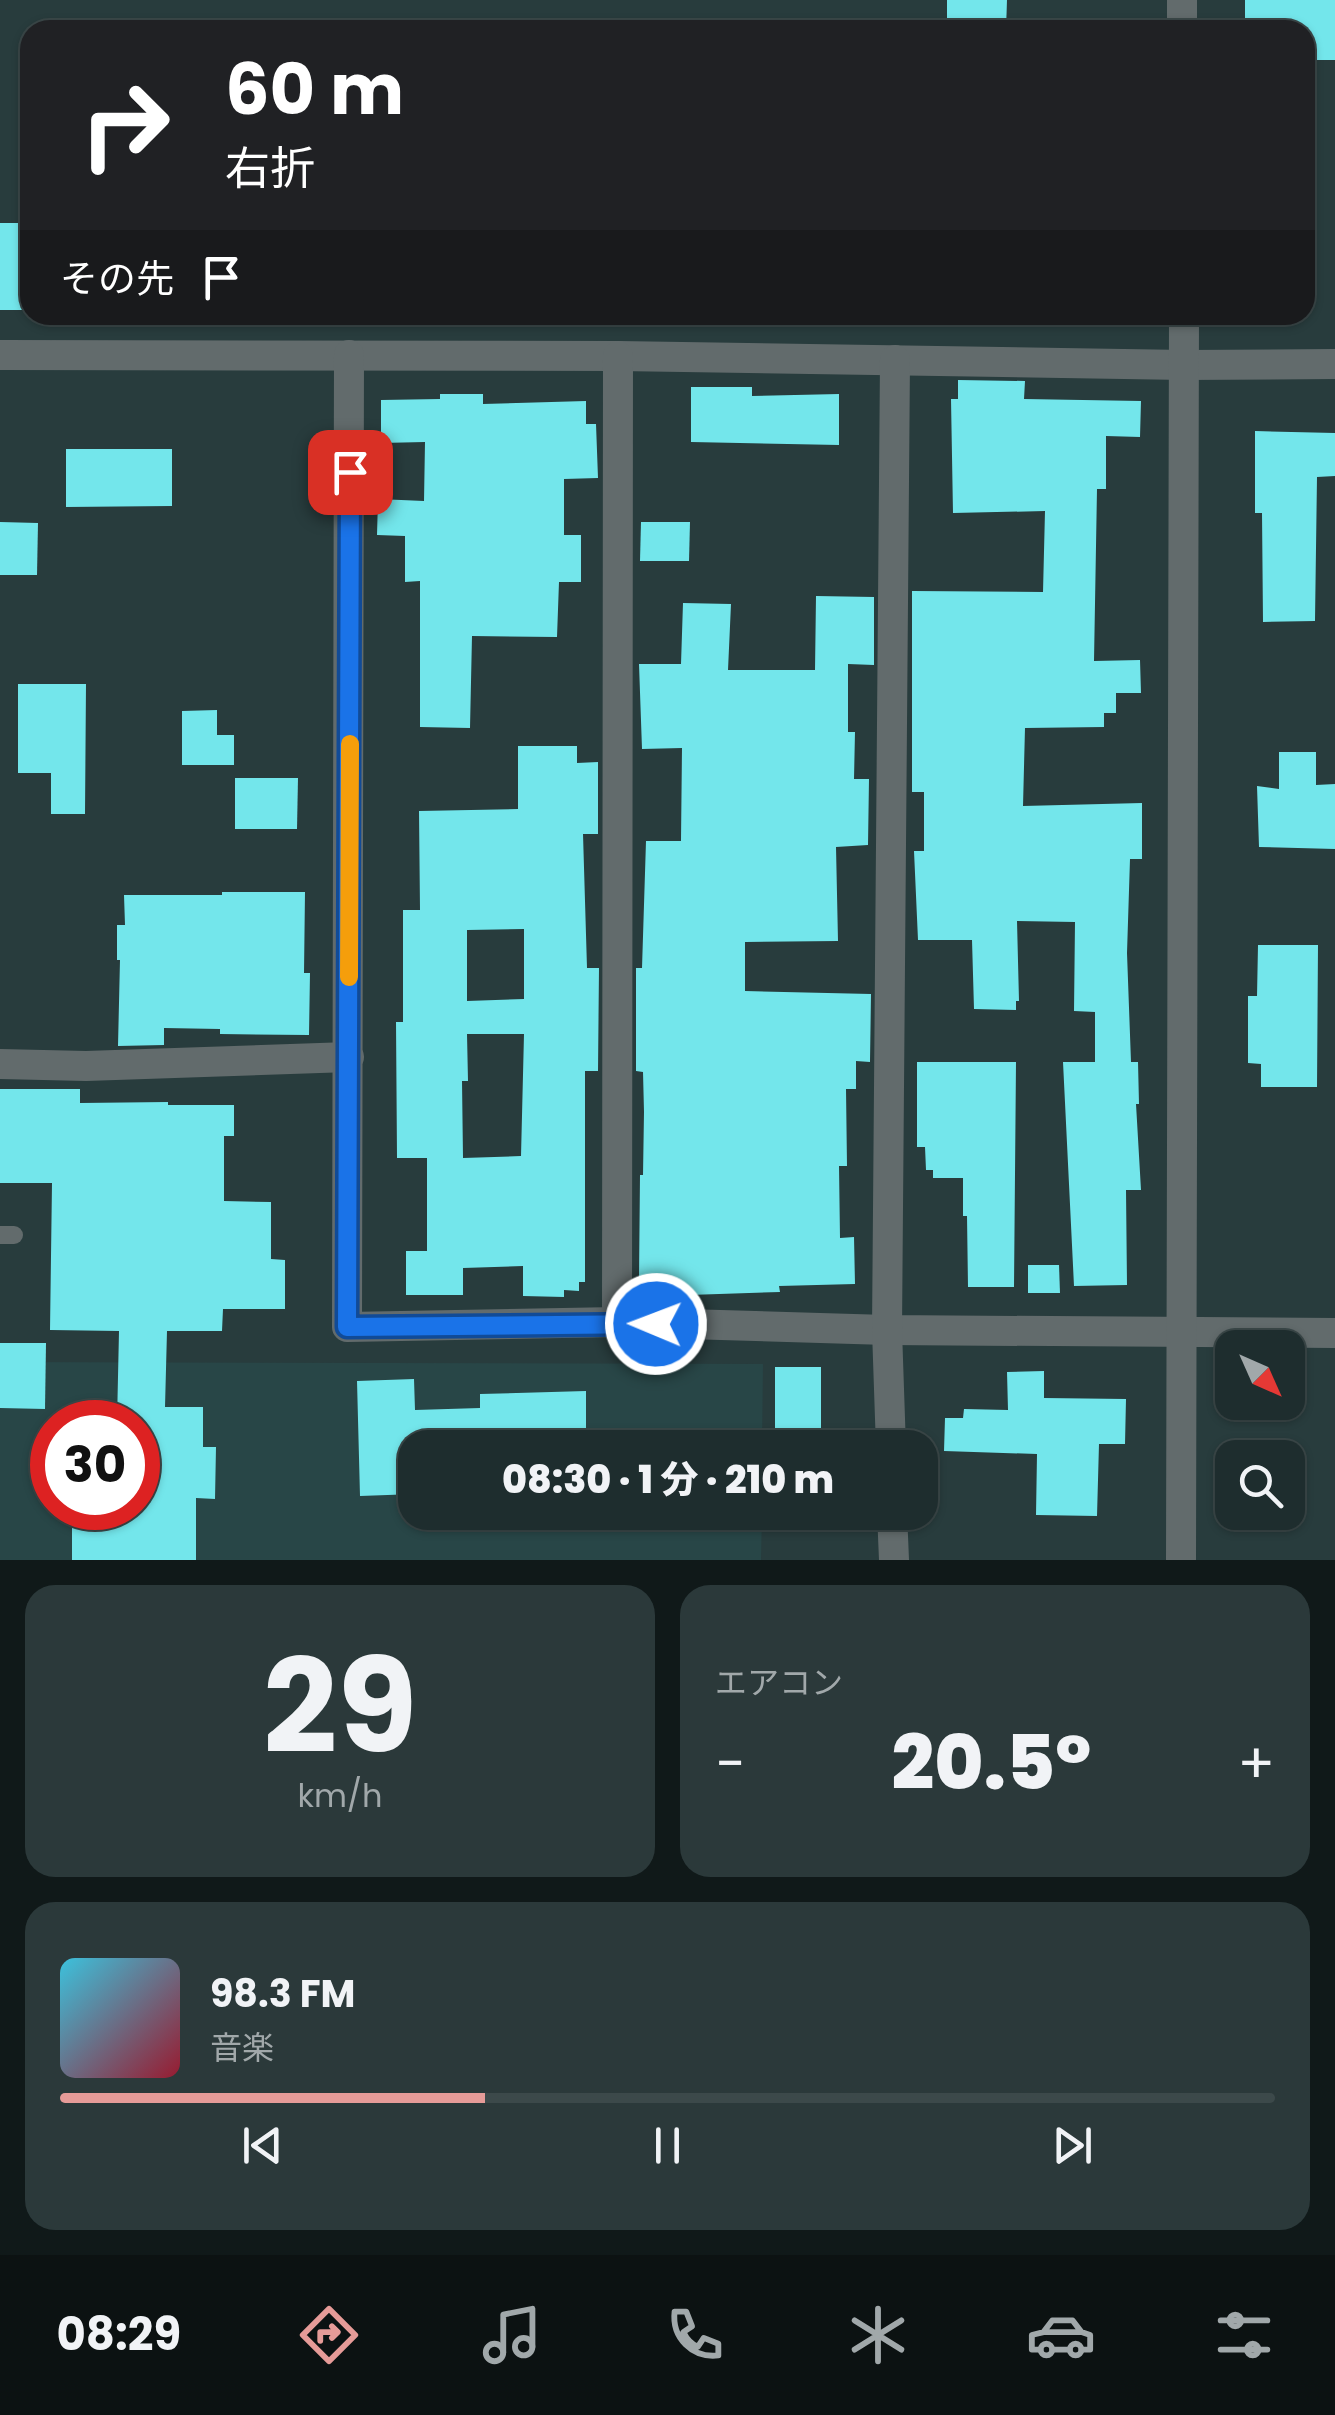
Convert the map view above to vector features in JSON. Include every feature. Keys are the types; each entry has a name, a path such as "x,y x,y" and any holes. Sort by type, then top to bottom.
{"street":[{"path":"1181,1560 1184,325"},
{"path":"0,355 618,356 1335,364"},
{"path":"350,355 347,1327 618,1322 887,1330 1335,1333"},
{"path":"618,356 618,1322"},
{"path":"890,1430 887,1330 895,360"},
{"path":"0,1064 86,1066 349,1057"},
{"path":"893,1530 894,1560"}],"shaded area":[{"path":"0,1362 763,1364 762,1430 398,1430 398,1530 762,1530 761,1560 0,1560"}],"building":[{"path":"947,0 1007,0 1006,20 947,20"},
{"path":"1245,0 1335,0 1335,60 1315,60 1315,20 1245,20"},
{"path":"0,223 20,223 20,310 0,310"},
{"path":"958,380 1025,381 1024,399 1141,401 1140,437 1106,436 1106,489 1097,489 1094,661 1140,660 1141,693 1116,693 1116,713 1104,713 1104,727 1025,728 1023,806 1142,803 1142,859 1130,859 1127,953 1131,1062 1138,1062 1141,1190 1126,1190 1127,1285 1074,1286 1063,1062 1095,1062 1095,1012 1074,1011 1075,922 1017,921 1016,1010 974,1009 972,940 918,940 914,851 924,851 924,792 912,792 912,591 1043,592 1045,511 953,513 951,399 958,399"},
{"path":"691,387 752,387 752,396 839,394 839,445 691,442"},
{"path":"440,394 483,394 483,404 586,401 586,424 596,424 598,478 564,479 564,535 581,535 581,582 559,582 557,637 472,636 470,728 420,727 420,581 405,582 405,536 377,535 378,499 424,501 425,442 381,443 381,400 440,399"},
{"path":"1255,431 1335,433 1335,476 1317,477 1315,621 1263,622 1262,513 1255,513"},
{"path":"66,449 172,449 172,506 66,507"},
{"path":"0,522 38,523 37,575 0,575"},
{"path":"641,522 690,522 689,561 640,561"},
{"path":"816,596 874,597 874,665 848,664 848,732 855,732 854,779 869,779 868,845 836,847 838,941 745,942 745,991 871,994 870,1062 856,1061 856,1089 846,1089 847,1166 839,1166 840,1238 854,1237 855,1284 779,1286 780,1292 659,1296 639,1279 644,1112 643,1072 636,1071 636,968 642,968 646,841 681,841 682,748 642,749 639,664 681,664 683,603 731,604 728,670 815,670"},
{"path":"18,684 86,684 85,814 51,814 51,773 18,773"},
{"path":"217,710 217,735 234,735 234,765 182,765 182,711"},
{"path":"518,746 577,746 577,763 598,762 598,834 583,834 587,968 599,968 598,1071 585,1071 585,1282 579,1282 579,1291 564,1290 564,1297 523,1296 523,1266 463,1268 463,1295 406,1295 406,1251 427,1251 427,1158 397,1158 396,1022 403,1022 403,910 420,910 419,811 518,809","holes":["524,929 524,999 467,1001 467,930","467,1034 524,1034 521,1156 463,1158 462,1081 468,1081"]},
{"path":"1279,752 1316,752 1316,785 1335,784 1335,849 1259,847 1257,786 1279,789"},
{"path":"235,778 298,778 297,829 235,829"},
{"path":"305,892 304,973 310,973 309,1035 220,1034 220,1029 164,1028 164,1045 118,1046 117,925 125,925 124,895"},
{"path":"1258,945 1318,945 1317,1087 1261,1087 1261,1064 1248,1063 1248,996 1257,996"},
{"path":"917,1062 1016,1062 1014,1287 968,1287 963,1178 933,1178 933,1170 926,1170 925,1147 917,1147"},
{"path":"0,1089 80,1089 80,1103 234,1105 234,1136 224,1136 224,1201 271,1202 271,1259 285,1260 285,1309 223,1309 222,1331 167,1331 165,1407 203,1407 203,1447 216,1447 215,1499 196,1498 196,1560 72,1560 72,1530 160,1530 160,1400 117,1400 119,1331 50,1330 52,1183 0,1183"},
{"path":"1028,1265 1059,1265 1060,1293 1028,1293"},
{"path":"0,1343 46,1343 45,1400 30,1400 30,1409 0,1408"},
{"path":"775,1367 821,1367 821,1430 775,1430"},
{"path":"1044,1371 1044,1398 1126,1399 1125,1444 1099,1444 1097,1516 1036,1515 1037,1454 944,1451 945,1418 963,1418 964,1409 1008,1410 1007,1372"},
{"path":"414,1379 415,1410 480,1408 480,1394 586,1391 586,1430 398,1430 398,1495 360,1496 357,1381"}],"slow traffic":[{"path":"349,977 350,744"}],"route":[{"path":"350,472 347,1327 656,1324"}]}
